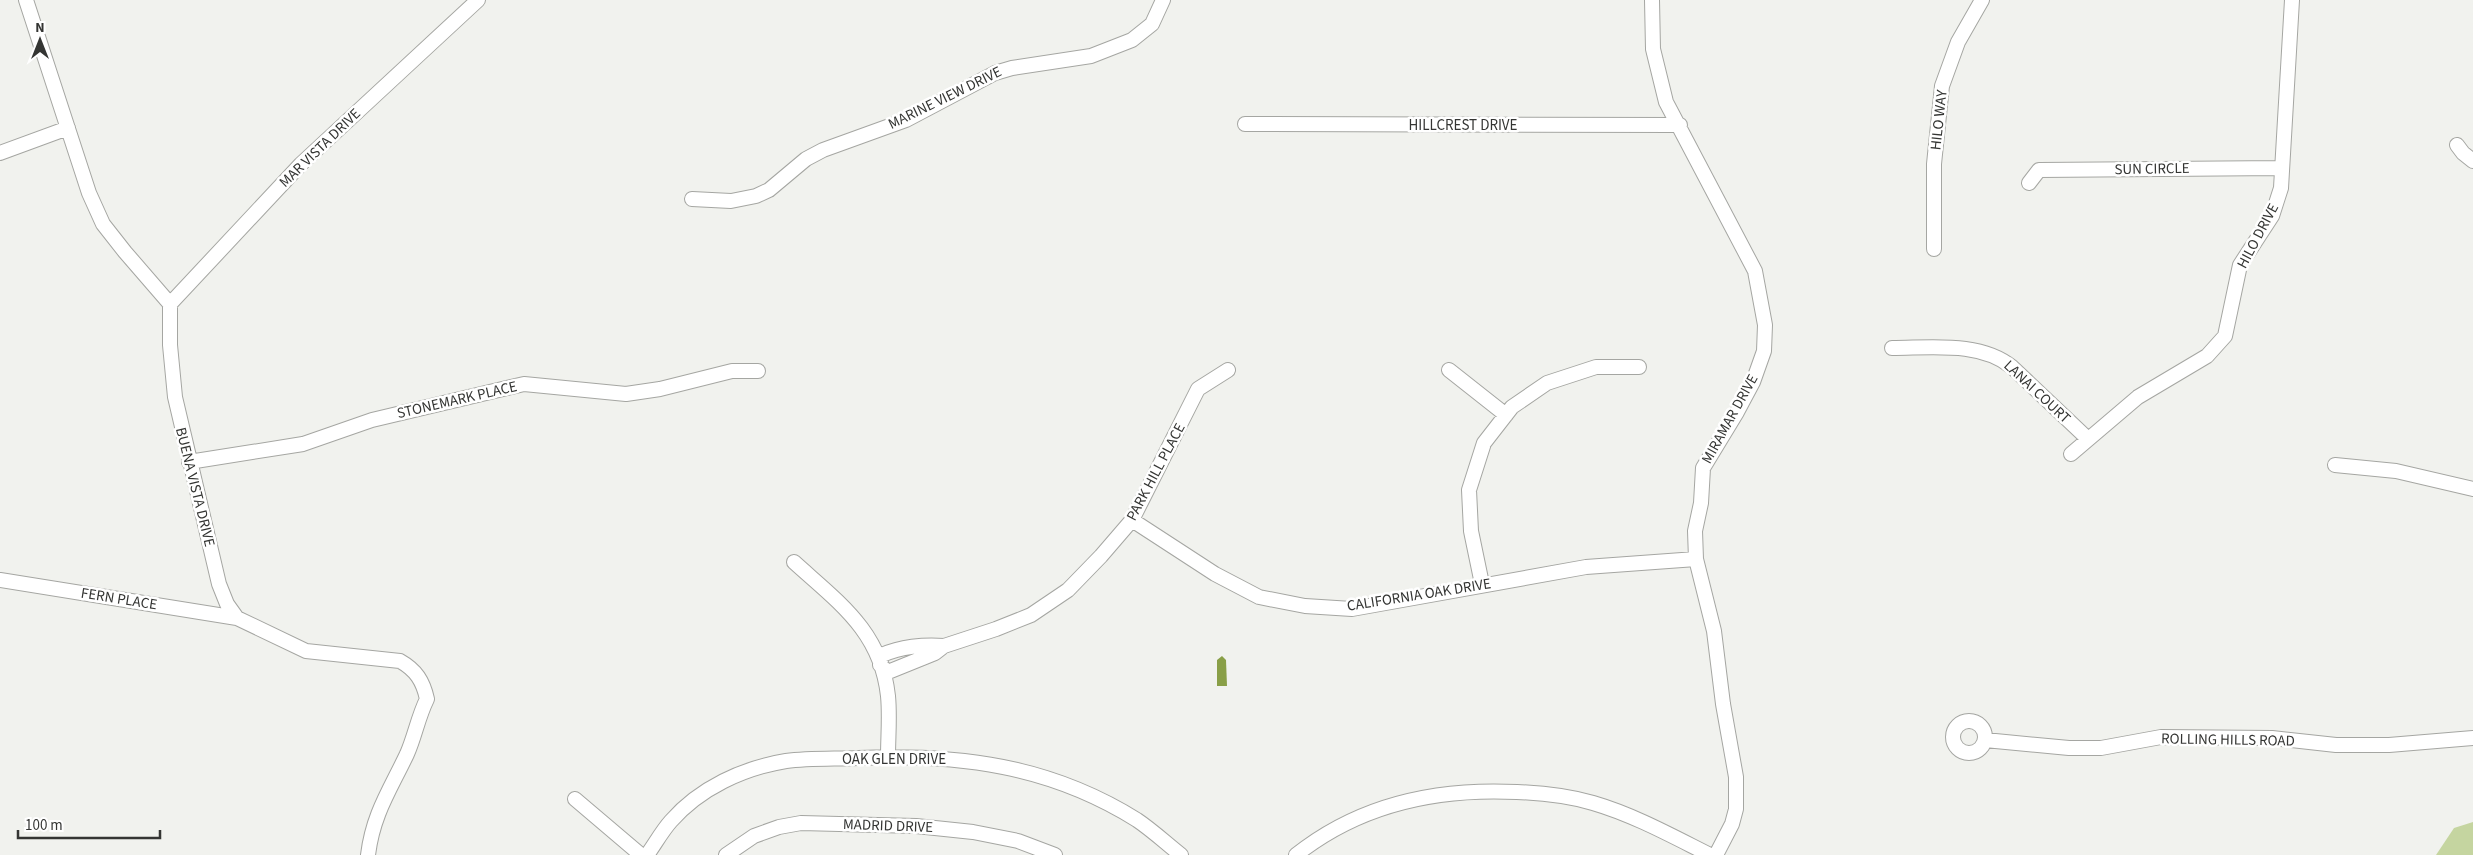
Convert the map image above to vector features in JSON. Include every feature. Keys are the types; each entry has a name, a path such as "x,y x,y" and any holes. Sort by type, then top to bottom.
{"street":[{"name":"MAR VISTA DRIVE","path":"170,304 301,164 478,0"},
{"name":"MARINE VIEW DRIVE","path":"692,199 731,201 756,196 769,190 806,159 823,150 906,120 995,73 1012,68 1091,56 1132,40 1152,24 1163,0"},
{"name":"MIRAMAR DRIVE","path":"1652,0 1653,49 1660,84 1666,102 1680,125 1755,272 1765,325 1764,351 1753,382 1703,468 1701,503 1695,531 1696,559 1714,631 1723,704 1736,777 1736,809 1732,824 1716,855"},
{"name":"HILO WAY","path":"1934,249 1934,164 1942,86 1958,42 1982,0"},
{"name":"HILO DRIVE","path":"2071,454 2138,397 2208,356 2225,336 2240,265 2272,216 2281,188 2292,0"},
{"path":"28,1 89,193 103,224 170,304"},
{"name":"HILLCREST DRIVE","path":"1245,124 1680,125"},
{"path":"0,153 68,128"},
{"path":"2457,144 2464,154 2473,161"},
{"name":"SUN CIRCLE","path":"2029,183 2039,170 2282,168"},
{"name":"BUENA VISTA DRIVE","path":"170,304 170,346 175,397 219,584 227,604 237,618"},
{"name":"LANAI COURT","path":"1892,348 1963,349 1985,352 1998,358 2012,367 2088,440"},
{"path":"1482,584 1471,531 1469,490 1484,443 1512,407 1547,384 1596,367 1639,367"},
{"name":"PARK HILL PLACE","path":"881,660 888,672 910,664 944,646 996,629 1030,615 1068,590 1132,520 1198,389 1228,370"},
{"path":"1448,370 1506,415"},
{"name":"STONEMARK PLACE","path":"189,462 303,444 372,420 524,384 626,394 660,389 732,372 758,372"},
{"path":"2335,465 2396,471 2473,489"},
{"name":"CALIFORNIA OAK DRIVE","path":"1132,520 1214,574 1259,597 1305,606 1352,609 1482,584 1586,567 1696,559"},
{"path":"794,562 851,613 868,634 881,660 888,696 888,757"},
{"name":"FERN PLACE","path":"0,580 237,618"},
{"path":"237,618 306,651 388,658 400,661 412,667 423,683 427,699 421,710 408,752 376,816 368,855"},
{"name":"ROLLING HILLS ROAD","path":"1985,740 2069,748 2101,748 2161,737 2272,738 2336,744 2389,744 2473,738"},
{"name":"OAK GLEN DRIVE","path":"647,855 671,821 700,796 739,774 786,761 923,756 987,762 1032,773 1099,799 1138,821 1182,855"},
{"path":"1296,855 1347,822 1388,806 1421,797 1452,792 1490,791 1537,793 1591,802 1638,818 1710,855"},
{"path":"575,799 641,855"},
{"name":"MADRID DRIVE","path":"726,855 754,836 779,827 801,823 916,826 973,832 1018,841 1055,855"}],"shaded area":[{"path":"1222,656 1226,660 1227,686 1217,686 1217,660"},
{"path":"2473,822 2473,855 2436,855 2454,828"}]}
